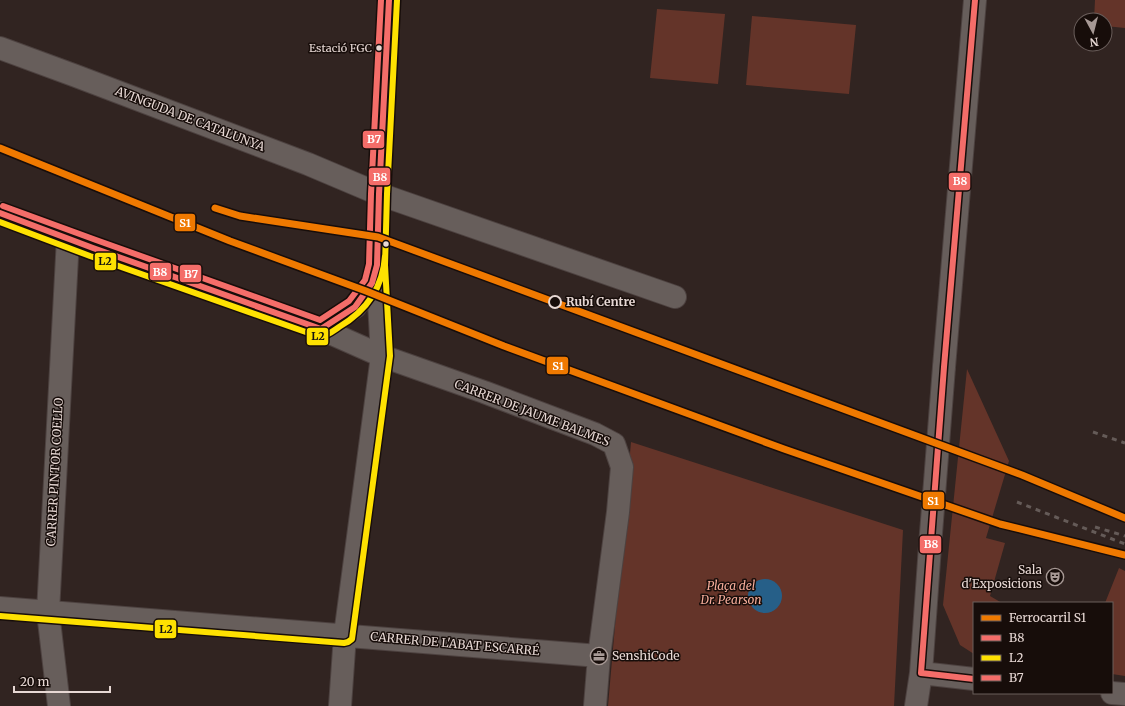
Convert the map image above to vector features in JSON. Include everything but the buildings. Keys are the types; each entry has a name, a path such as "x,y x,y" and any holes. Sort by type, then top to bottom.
{"street":[{"path":"340,706 345,635 382,356 377,265 379,194 389,0"},
{"path":"916,706 921,673 944,367 975,0"},
{"name":"AVINGUDA DE CATALUNYA","path":"0,48 308,164 379,194 675,296"},
{"path":"0,212 68,238 322,329 382,356"},
{"name":"CARRER PINTOR COELLO","path":"59,706 48,612 68,238"},
{"path":"322,329 355,307 372,283 377,265"},
{"name":"CARRER DE JAUME BALMES","path":"382,356 595,434 614,444 622,467 618,512 599,656 595,706"},
{"name":"CARRER DE L'ABAT ESCARRÉ","path":"0,608 599,656"},
{"path":"921,673 973,679"},
{"path":"1113,693 1125,694"}],"green space":[{"path":"1095,0 1125,0 1125,28 1113,27 1113,12 1094,12"},
{"path":"657,9 725,14 718,84 650,78"},
{"path":"752,16 856,25 849,94 746,85"},
{"path":"967,369 1009,461 986,538 1005,543 990,596 1000,602 973,602 973,653 960,645 943,605"},
{"name":"Plaça del Dr. Pearson","path":"631,442 903,530 894,706 608,706"},
{"path":"1119,568 1125,571 1125,676 1113,674 1113,602 1105,602"}],"water":[{"path":"768,579 775,581 780,586 782,596 780,606 775,611 762,613 755,611 750,606 748,593 750,586 755,581"}],"railway":[{"path":"1093,432 1125,443"},
{"path":"1017,502 1125,544"},
{"path":"1095,527 1125,536"}],"rail line":[{"name":"S1","path":"0,148 230,241 366,291 504,346 784,449 1000,524 1125,555"},
{"name":"S1","path":"215,208 240,216 378,237 1022,475 1125,518"}],"transit line":[{"name":"B7","path":"3,206 320,320 349,301 365,280 369,264 381,0"},
{"name":"B8","path":"321,329 355,307 372,283 377,265 379,194 389,0"},
{"name":"L2","path":"0,616 344,643 352,639 390,356 385,265 387,194 397,0"},
{"name":"B8","path":"973,679 921,673 944,367 975,0"},
{"name":"B8","path":"0,213 93,248 321,329"},
{"name":"L2","path":"0,222 90,256 320,337 325,336 349,321 365,306 377,288 384,268 385,256"}],"place":[{"name":"Estació FGC","path":"379,48"},
{"name":"Rubí Centre","path":"555,302"},
{"name":"Sala d'Exposicions","path":"1055,577"},
{"name":"SenshiCode","path":"599,656"}]}
